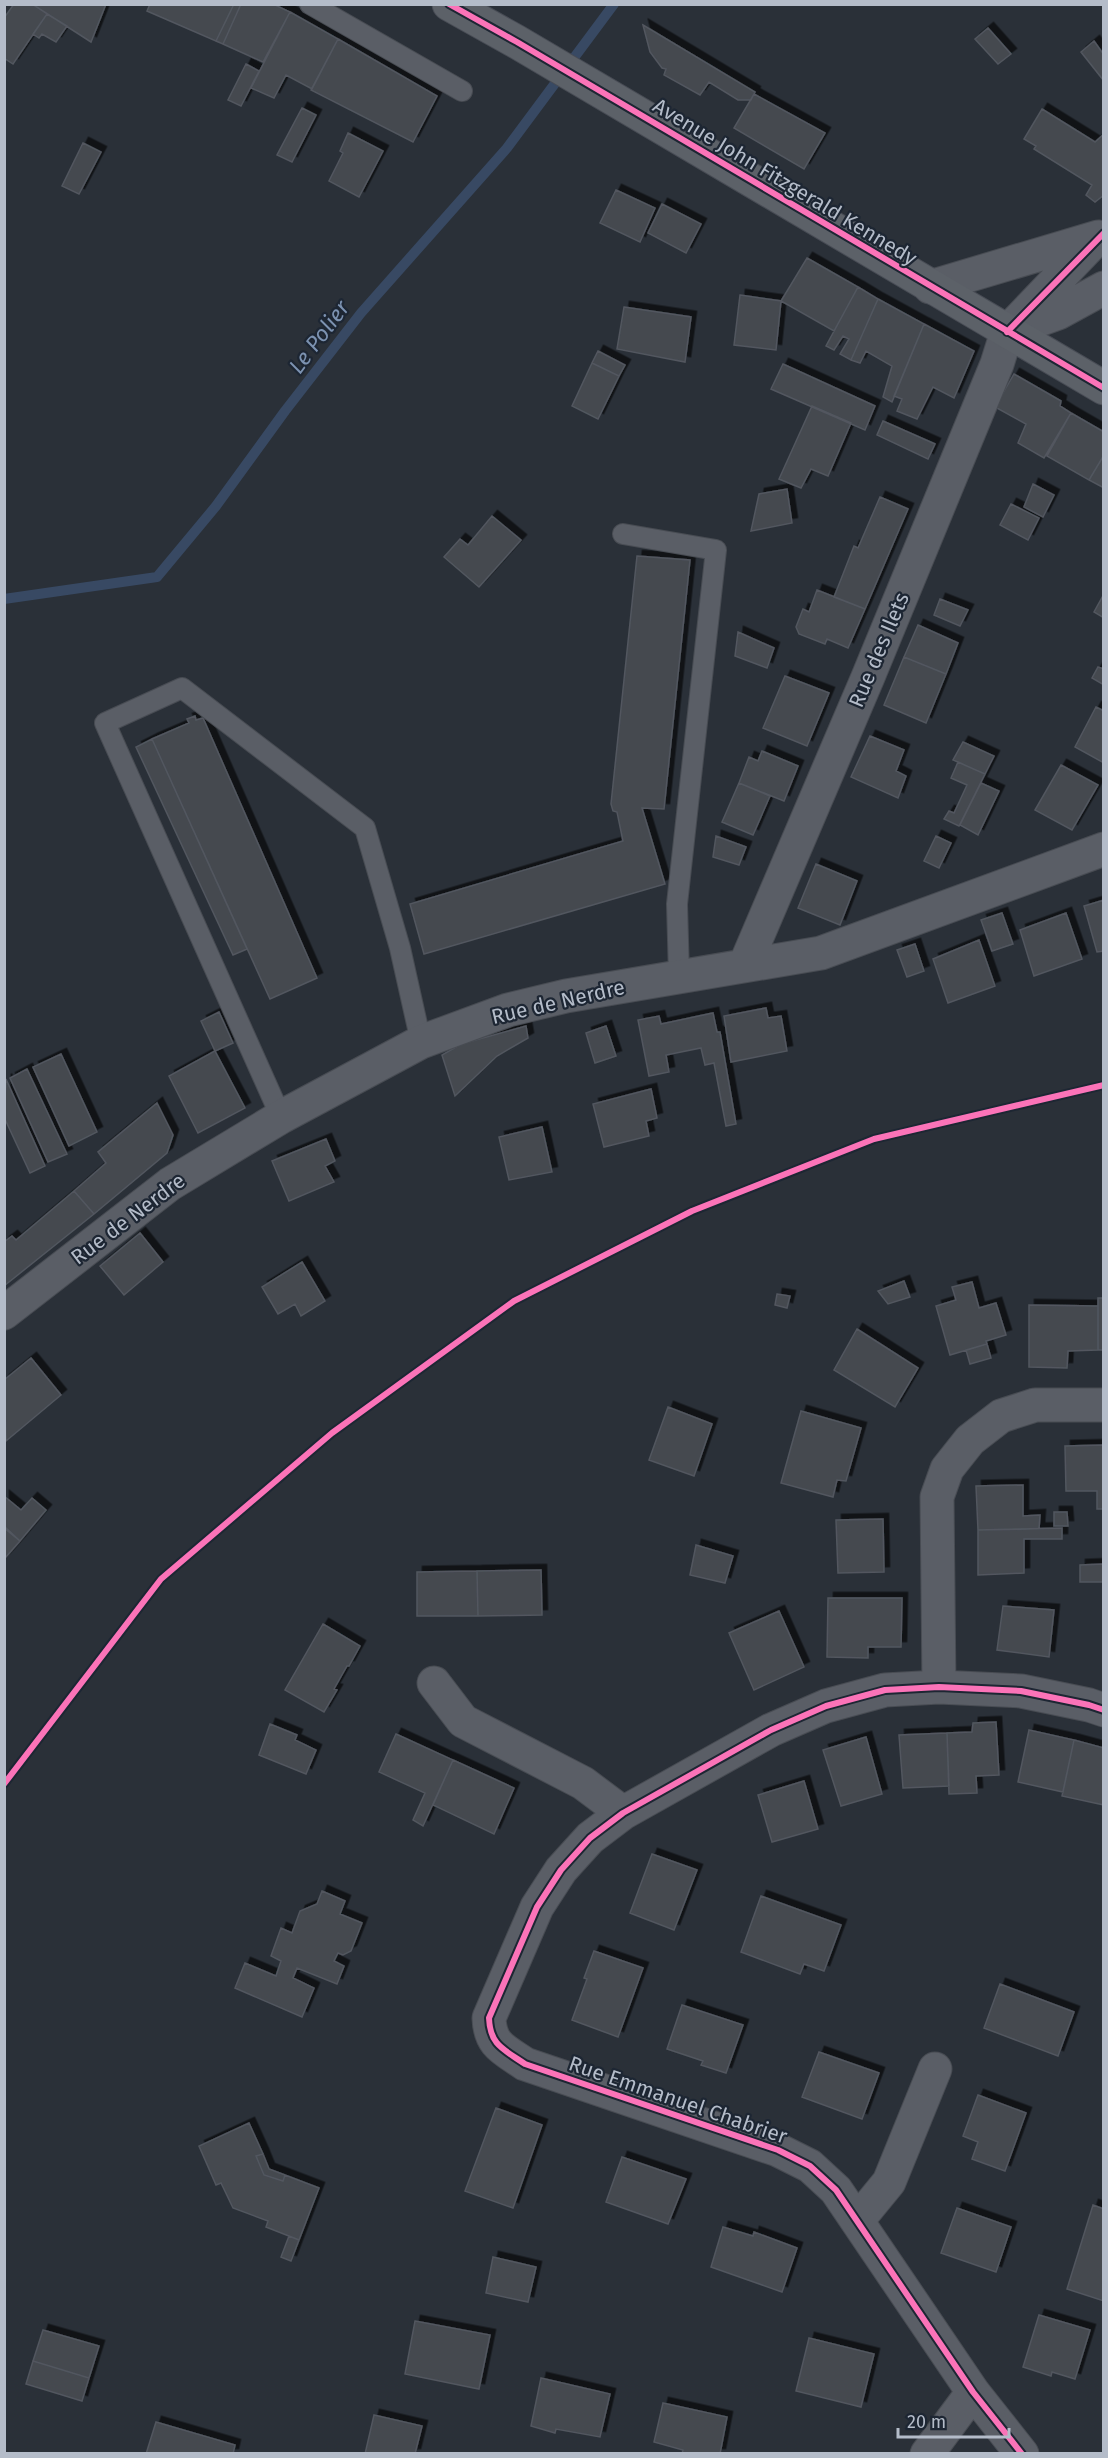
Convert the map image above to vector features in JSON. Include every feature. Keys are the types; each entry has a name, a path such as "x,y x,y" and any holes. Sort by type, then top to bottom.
{"main road":[{"name":"Avenue John Fitzgerald Kennedy","path":"449,4 1104,388"}],"street":[{"path":"930,287 1101,235"},
{"path":"1007,332 1101,235"},
{"path":"1007,332 1058,313 1104,288"},
{"name":"Rue des Ilets","path":"745,965 868,677 997,364 1007,332"},
{"name":"Rue de Nerdre","path":"4,1313 170,1184 281,1117 421,1042 508,1010 566,996 821,953 1104,849"},
{"path":"939,1686 937,1497 947,1469 970,1440 1001,1416 1035,1406 1104,1405"},
{"path":"434,1683 463,1721 576,1778 623,1813"},
{"name":"Rue Emmanuel Chabrier","path":"1022,2454 973,2392 836,2190 810,2166 778,2150 525,2064 503,2049 490,2035 489,2018 537,1907 561,1870 590,1838 623,1813 771,1730 826,1706 885,1690 939,1686 1021,1691 1104,1710"},
{"path":"857,2221 889,2182 935,2069"},
{"path":"927,2454 973,2392"}],"lane":[{"path":"310,4 462,91"},
{"path":"623,534 716,550 677,904 679,976"},
{"path":"281,1117 105,723 182,688 365,828 389,878 400,948 421,1042"}],"building":[{"path":"14,4 32,4 47,14 13,64 4,58 4,18"},
{"path":"32,4 106,4 91,42"},
{"path":"150,4 234,4 216,41 147,11"},
{"path":"234,4 241,4 223,44 216,41"},
{"path":"241,4 273,4 290,12 263,62 223,44"},
{"path":"290,12 338,39 312,89 286,75 274,98 251,88"},
{"path":"47,14 67,26 56,42 42,34 39,38 33,34"},
{"path":"643,25 755,92 751,100 738,100 709,82 700,95 664,75 666,69 662,68 650,52"},
{"path":"988,28 1011,54 998,64 975,39"},
{"path":"338,39 437,96 413,142 311,90"},
{"path":"1094,41 1104,55 1104,81 1081,52"},
{"path":"246,64 259,71 241,106 228,100"},
{"path":"754,94 825,133 804,169 734,128"},
{"path":"302,108 316,115 292,162 277,155"},
{"path":"1042,109 1095,142 1104,134 1104,195 1095,202 1086,195 1092,185 1034,149 1036,146 1024,139"},
{"path":"348,133 383,151 359,197 329,181 343,153 340,151"},
{"path":"83,143 101,152 79,194 62,186"},
{"path":"616,190 655,208 640,242 600,223"},
{"path":"662,204 701,224 686,253 648,233"},
{"path":"807,258 858,287 834,331 781,301"},
{"path":"858,287 878,299 851,360 840,354 849,339 843,336 834,350 826,346"},
{"path":"740,295 781,301 776,350 734,345"},
{"path":"878,299 924,324 892,402 883,397 892,366 866,351 860,363 851,360"},
{"path":"624,307 691,317 685,362 617,349"},
{"path":"924,324 974,351 954,398 933,387 917,419 897,411 902,399 894,396"},
{"path":"598,351 625,365 619,376 592,363"},
{"path":"592,363 619,376 598,419 572,406"},
{"path":"783,364 875,406 865,430 771,389"},
{"path":"1014,374 1061,401 1060,406 1071,413 1044,458 1018,443 1026,424 995,407"},
{"path":"812,406 851,423 828,476 811,469 801,488 779,479"},
{"path":"1071,413 1104,432 1104,455 1089,480 1047,456"},
{"path":"883,421 935,444 928,459 877,435"},
{"path":"1104,455 1104,488 1089,480"},
{"path":"1033,484 1054,495 1043,517 1024,507"},
{"path":"787,489 792,523 751,531 759,494"},
{"path":"880,497 908,509 865,609 834,597 854,546 858,548"},
{"path":"1011,504 1039,518 1028,540 1000,525"},
{"path":"492,516 521,540 479,587 444,557 460,539 468,545"},
{"path":"637,556 690,560 664,809 642,808 665,884 424,954 410,904 623,841 617,812 613,811 611,804"},
{"path":"817,590 865,609 848,648 827,639 825,644 799,634 796,627 803,609 809,612"},
{"path":"1104,594 1104,618 1094,612"},
{"path":"940,599 968,610 960,626 934,615"},
{"path":"918,625 958,643 946,674 904,657"},
{"path":"738,632 774,648 767,668 735,656"},
{"path":"904,657 946,674 926,723 884,705"},
{"path":"1098,667 1104,669 1104,685 1092,678"},
{"path":"785,676 829,693 807,746 763,728"},
{"path":"1096,707 1104,711 1104,763 1075,747"},
{"path":"195,716 196,720 203,718 317,978 270,999 152,739 189,723 187,719"},
{"path":"870,736 904,750 896,771 906,776 898,798 851,777"},
{"path":"152,739 247,949 233,955 136,747"},
{"path":"963,742 994,756 985,774 953,760"},
{"path":"762,751 798,766 784,801 739,783 749,757 758,761"},
{"path":"958,762 985,774 959,826 944,819 949,811 954,813 967,785 951,778"},
{"path":"1061,765 1098,785 1072,830 1035,810"},
{"path":"739,783 770,796 753,835 722,822"},
{"path":"981,783 999,791 978,835 960,825"},
{"path":"716,836 746,847 739,865 713,857"},
{"path":"936,836 951,843 939,868 924,861"},
{"path":"816,864 857,881 840,925 798,908"},
{"path":"1104,900 1104,951 1097,952 1084,906"},
{"path":"1002,913 1013,944 992,951 981,920"},
{"path":"1066,913 1082,959 1034,976 1020,930"},
{"path":"979,940 995,986 948,1003 933,959"},
{"path":"915,944 924,971 907,977 897,950"},
{"path":"766,1008 768,1018 781,1016 787,1051 731,1062 724,1016"},
{"path":"219,1012 233,1043 215,1051 201,1021"},
{"path":"713,1013 717,1032 720,1032 736,1124 726,1126 714,1063 705,1065 701,1048 666,1055 669,1072 649,1076 638,1020 659,1016 661,1024"},
{"path":"526,1026 528,1038 497,1056 455,1096 442,1055 461,1044"},
{"path":"606,1026 616,1056 595,1063 586,1033"},
{"path":"215,1051 245,1108 198,1133 169,1076"},
{"path":"61,1054 97,1132 69,1146 33,1067"},
{"path":"27,1069 67,1154 48,1162 10,1078"},
{"path":"6,1079 45,1166 30,1173 4,1117"},
{"path":"651,1089 657,1118 646,1121 649,1136 604,1147 593,1104"},
{"path":"157,1103 173,1135 167,1153 94,1214 74,1191 106,1163 98,1152"},
{"path":"542,1127 552,1172 509,1180 499,1137"},
{"path":"326,1139 335,1161 325,1166 334,1182 289,1201 272,1161"},
{"path":"74,1191 94,1214 4,1286 4,1242 12,1236 16,1240"},
{"path":"140,1233 163,1262 124,1295 100,1266"},
{"path":"302,1262 325,1301 301,1316 295,1304 278,1314 262,1287"},
{"path":"904,1281 910,1297 888,1304 878,1291"},
{"path":"972,1282 979,1308 996,1303 1006,1335 986,1341 987,1344 950,1355 936,1306 956,1300 952,1287"},
{"path":"777,1294 790,1296 787,1308 775,1305"},
{"path":"1098,1298 1104,1298 1104,1350 1098,1350"},
{"path":"1029,1305 1098,1306 1098,1350 1068,1351 1067,1368 1029,1367"},
{"path":"857,1329 918,1368 895,1407 834,1370"},
{"path":"987,1344 991,1358 970,1364 966,1350"},
{"path":"31,1358 61,1395 6,1441 4,1380"},
{"path":"668,1407 712,1424 694,1476 649,1460"},
{"path":"801,1411 861,1428 846,1481 837,1480 833,1497 781,1483"},
{"path":"1104,1445 1104,1509 1097,1509 1097,1491 1066,1491 1065,1446"},
{"path":"1023,1485 1023,1516 1040,1515 1039,1529 978,1530 976,1486"},
{"path":"4,1496 21,1510 32,1498 46,1510 20,1541 4,1528"},
{"path":"1054,1512 1067,1512 1068,1526 1054,1526"},
{"path":"883,1519 884,1572 838,1573 836,1520"},
{"path":"4,1528 20,1541 5,1558"},
{"path":"1062,1528 1062,1539 1024,1539 1024,1573 978,1575 978,1530"},
{"path":"696,1545 733,1556 725,1583 690,1575"},
{"path":"1104,1564 1104,1582 1080,1582 1080,1565"},
{"path":"541,1570 542,1615 478,1616 477,1571"},
{"path":"477,1571 478,1616 417,1616 417,1572"},
{"path":"828,1598 902,1598 901,1647 868,1647 868,1658 827,1657"},
{"path":"1003,1606 1054,1610 1049,1657 997,1650"},
{"path":"779,1611 804,1667 754,1690 729,1633"},
{"path":"323,1624 360,1646 334,1689 337,1690 324,1712 285,1690"},
{"path":"996,1722 999,1775 976,1776 977,1793 949,1794 947,1733 972,1732 973,1723"},
{"path":"270,1724 297,1735 295,1740 316,1750 306,1774 259,1755"},
{"path":"1029,1730 1074,1740 1063,1792 1018,1782"},
{"path":"947,1733 949,1786 903,1788 899,1735"},
{"path":"396,1734 453,1760 423,1826 413,1820 425,1793 379,1772"},
{"path":"866,1737 882,1794 841,1806 823,1750"},
{"path":"1074,1740 1104,1748 1104,1805 1062,1796"},
{"path":"453,1760 514,1788 494,1834 433,1805"},
{"path":"804,1781 818,1829 772,1842 758,1795"},
{"path":"652,1854 697,1870 674,1930 630,1913"},
{"path":"322,1891 345,1901 340,1914 362,1923 351,1951 343,1955 338,1953 334,1961 344,1966 337,1984 297,1968 293,1978 314,1988 302,2017 235,1988 245,1963 276,1976 281,1961 271,1956 281,1928 292,1933 300,1911 317,1904"},
{"path":"761,1896 841,1925 824,1971 804,1964 800,1974 741,1952"},
{"path":"594,1951 643,1968 618,2037 572,2020 587,1979 584,1978"},
{"path":"1000,1984 1074,2012 1058,2056 984,2028"},
{"path":"682,2005 743,2025 726,2073 701,2065 703,2061 667,2049"},
{"path":"819,2052 879,2073 862,2119 802,2097"},
{"path":"978,2095 1026,2113 1005,2171 972,2159 978,2142 963,2136"},
{"path":"496,2108 542,2125 513,2208 465,2191"},
{"path":"249,2123 263,2154 256,2156 264,2175 283,2181 285,2175 319,2188 299,2240 266,2227 268,2221 233,2208 221,2183 216,2185 199,2146"},
{"path":"263,2154 269,2169 285,2175 283,2181 264,2175 256,2156"},
{"path":"622,2157 686,2179 668,2224 606,2202"},
{"path":"1093,2205 1104,2209 1104,2301 1067,2289"},
{"path":"957,2208 1011,2227 996,2272 941,2253"},
{"path":"723,2227 753,2236 754,2232 797,2248 782,2292 711,2267"},
{"path":"289,2236 299,2240 291,2261 281,2257"},
{"path":"493,2257 536,2267 528,2302 486,2293"},
{"path":"1039,2315 1090,2330 1075,2379 1052,2372 1051,2376 1023,2367"},
{"path":"415,2321 490,2335 479,2389 405,2374"},
{"path":"43,2330 99,2346 89,2378 33,2361"},
{"path":"809,2338 874,2354 861,2407 796,2391"},
{"path":"33,2361 89,2378 82,2401 26,2384"},
{"path":"541,2378 610,2394 600,2437 556,2429 555,2433 531,2426"},
{"path":"663,2403 727,2417 720,2454 682,2454 683,2450 654,2442"},
{"path":"374,2415 422,2426 415,2454 365,2454"},
{"path":"156,2422 235,2445 233,2454 146,2454"}],"waterway":[{"name":"Le Polier","path":"4,599 157,577 216,506 285,411 361,313 507,148 614,4"}],"cycle path":[{"path":"449,4 1104,388"},
{"path":"1007,332 1104,233"},
{"path":"4,1784 161,1579 332,1433 514,1301 692,1211 874,1139 1104,1085"},
{"path":"1022,2454 973,2392 836,2190 810,2166 778,2150 525,2064 499,2046 492,2034 489,2018 537,1907 561,1870 590,1838 623,1813 771,1730 826,1706 885,1690 939,1687 1021,1691 1104,1710"}]}
